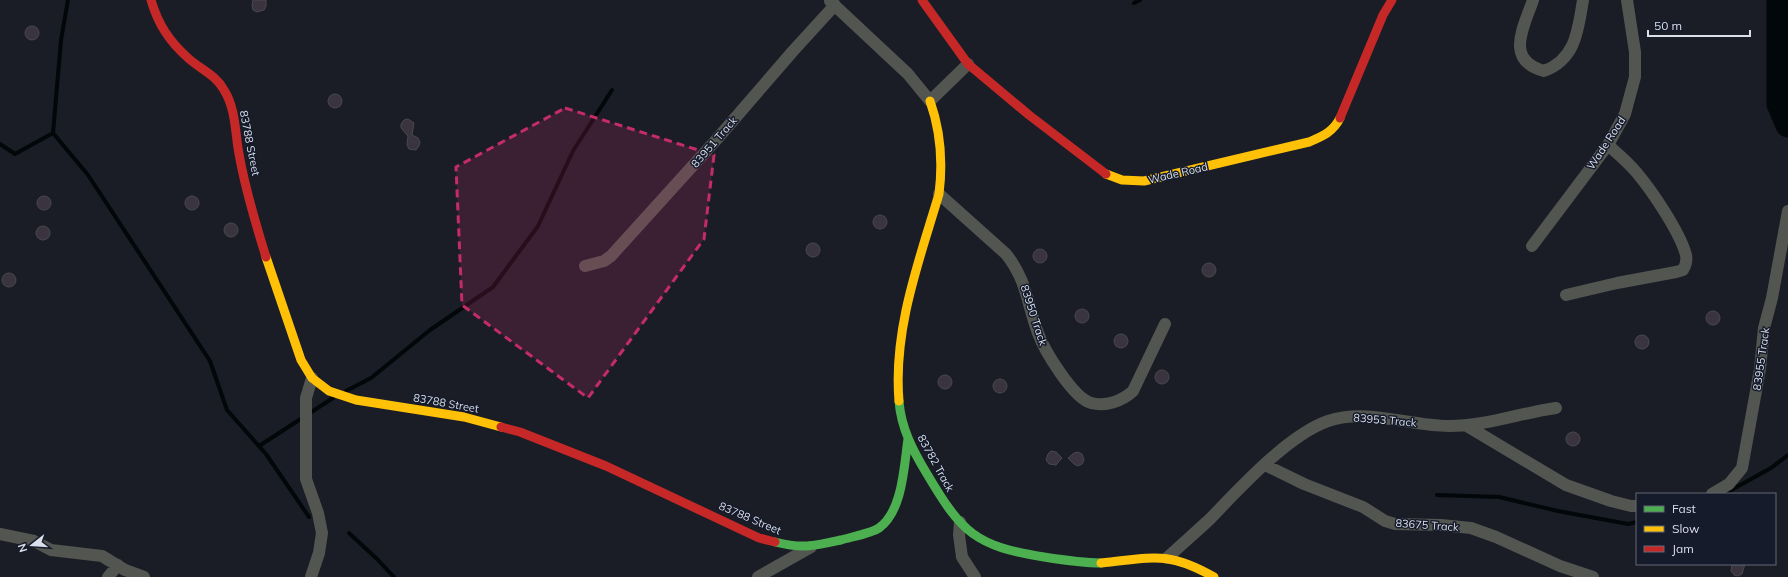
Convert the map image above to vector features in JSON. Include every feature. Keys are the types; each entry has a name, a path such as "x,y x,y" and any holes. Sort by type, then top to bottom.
{"street":[{"name":"83788 Street","path":"151,0 156,18 167,36 188,58 212,75 224,89 234,115 239,155 260,238 301,360 312,378 329,391 356,400 464,417 520,432 606,466 759,538 790,546 811,547 850,538 878,528 884,524 891,516 899,496 908,439"},
{"name":"Wade Road","path":"922,0 968,64 1029,115 1107,175 1122,180 1144,181 1309,142 1335,128 1383,15 1392,0"},
{"path":"1533,0 1520,38 1522,58 1527,64 1544,71 1555,67 1570,51 1578,27 1583,0"},
{"name":"Wade Road","path":"1532,246 1608,145 1625,114 1635,77 1635,52 1627,0"},
{"path":"832,3 908,74 930,101 968,64"},
{"name":"83951 Track","path":"585,266 604,261 612,256 718,139 832,3"},
{"name":"83782 Track","path":"930,101 940,133 942,178 939,194 907,305 901,339 898,375 900,401 908,439 939,496 960,522 984,541 999,547 1081,562 1103,563 1143,558 1167,558 1191,565 1214,577"},
{"path":"1566,295 1617,283 1676,272 1683,270 1686,264 1686,255 1674,228 1652,193 1636,172 1608,145"},
{"name":"83950 Track","path":"939,194 1006,254 1013,263 1024,284 1038,334 1046,351 1062,376 1078,394 1089,403 1102,404 1114,402 1125,398 1133,392 1166,324"},
{"name":"83955 Track","path":"1714,493 1729,484 1742,468 1760,369 1764,328 1772,298 1788,211"},
{"path":"311,577 319,553 322,533 318,513 306,479 306,398 312,378"},
{"name":"83953 Track","path":"1167,558 1265,465 1298,438 1327,422 1344,417 1389,418 1446,426 1467,426 1556,408"},
{"path":"1467,426 1498,443 1566,485 1611,501 1636,506"},
{"name":"83675 Track","path":"1265,465 1304,484 1363,507 1385,521 1395,524 1441,525 1471,528 1496,537 1560,566 1593,577"},
{"path":"960,522 959,535 962,557 976,577"},
{"path":"0,534 34,541 51,550 102,556 125,570 144,577"},
{"path":"758,577 811,547"},
{"path":"108,577 118,566"}],"highlighted area":[{"path":"565,108 714,155 704,239 588,398 462,305 456,167"}],"building":[{"path":"253,0 266,0 264,10 257,12 253,10"},
{"path":"32,26 37,28 39,33 37,38 32,40 27,38 25,33 27,28"},
{"path":"335,94 340,96 342,101 340,106 335,108 330,106 328,101 330,96"},
{"path":"408,119 414,123 412,135 418,138 420,142 416,150 409,149 407,145 408,136 401,128 401,124 404,120"},
{"path":"44,196 49,198 51,203 49,208 44,210 39,208 37,203 39,198"},
{"path":"192,196 197,198 199,203 197,208 192,210 187,208 185,203 187,198"},
{"path":"880,215 885,217 887,222 885,227 880,229 875,227 873,222 875,217"},
{"path":"231,223 236,225 238,230 236,235 231,237 226,235 224,230 226,225"},
{"path":"43,226 48,228 50,233 48,238 43,240 38,238 36,233 38,228"},
{"path":"813,243 818,245 820,250 818,255 813,257 808,255 806,250 808,245"},
{"path":"1040,249 1045,251 1047,256 1045,261 1040,263 1035,261 1033,256 1035,251"},
{"path":"1209,263 1214,265 1216,270 1214,275 1209,277 1204,275 1202,270 1204,265"},
{"path":"9,273 14,275 16,280 14,285 9,287 4,285 2,280 4,275"},
{"path":"1082,309 1087,311 1089,316 1087,321 1082,323 1077,321 1075,316 1077,311"},
{"path":"1713,311 1718,313 1720,318 1718,323 1713,325 1708,323 1706,318 1708,313"},
{"path":"1121,334 1126,336 1128,341 1126,346 1121,348 1116,346 1114,341 1116,336"},
{"path":"1642,335 1647,337 1649,342 1647,347 1642,349 1637,347 1635,342 1637,337"},
{"path":"1162,370 1167,372 1169,377 1167,382 1162,384 1157,382 1155,377 1157,372"},
{"path":"945,375 950,377 952,382 950,387 945,389 940,387 938,382 940,377"},
{"path":"1000,379 1005,381 1007,386 1005,391 1000,393 995,391 993,386 995,381"},
{"path":"1573,432 1578,434 1580,439 1578,444 1573,446 1568,444 1566,439 1568,434"},
{"path":"1051,451 1056,452 1062,458 1056,465 1049,464 1046,460"},
{"path":"1078,452 1082,454 1084,460 1082,464 1078,466 1068,458 1074,453"},
{"path":"1732,565 1745,565 1742,574 1738,576 1734,575 1731,571"}],"waterway":[{"path":"53,133 61,40 68,0"},
{"path":"1134,3 1140,0"},
{"path":"1779,0 1779,104 1788,125"},
{"path":"346,391 371,378 430,330 493,287 538,226 573,151 612,90"},
{"path":"0,144 15,154 53,133 88,175 210,361 227,410 266,454 309,517"},
{"path":"259,446 333,398"},
{"path":"1726,493 1771,468 1788,455"},
{"path":"1437,495 1499,497 1558,511 1628,524 1636,522"},
{"path":"349,533 394,577"}],"traffic: fast":[{"path":"899,401 902,421 908,439 917,457 950,510 973,534 1002,548 1021,553 1065,560 1101,563"},
{"path":"775,542 801,546 816,545 861,535 879,528 893,511 898,499 908,439"}],"traffic: slow":[{"path":"899,401 898,374 900,348 909,296 939,194 941,170 939,136 930,101"},
{"path":"1106,174 1122,180 1144,181 1309,142 1331,130 1340,118"},
{"path":"266,257 301,360 312,378 329,391 356,400 464,417 501,427"},
{"path":"1101,563 1147,558 1171,559 1198,568 1214,577"}],"traffic: jam":[{"path":"151,0 157,17 170,39 188,58 217,80 228,97 233,113 244,180 266,257"},
{"path":"922,0 968,64 1029,115 1106,174"},
{"path":"1340,118 1383,15 1392,0"},
{"path":"501,427 520,432 606,466 759,538 775,542"}]}
